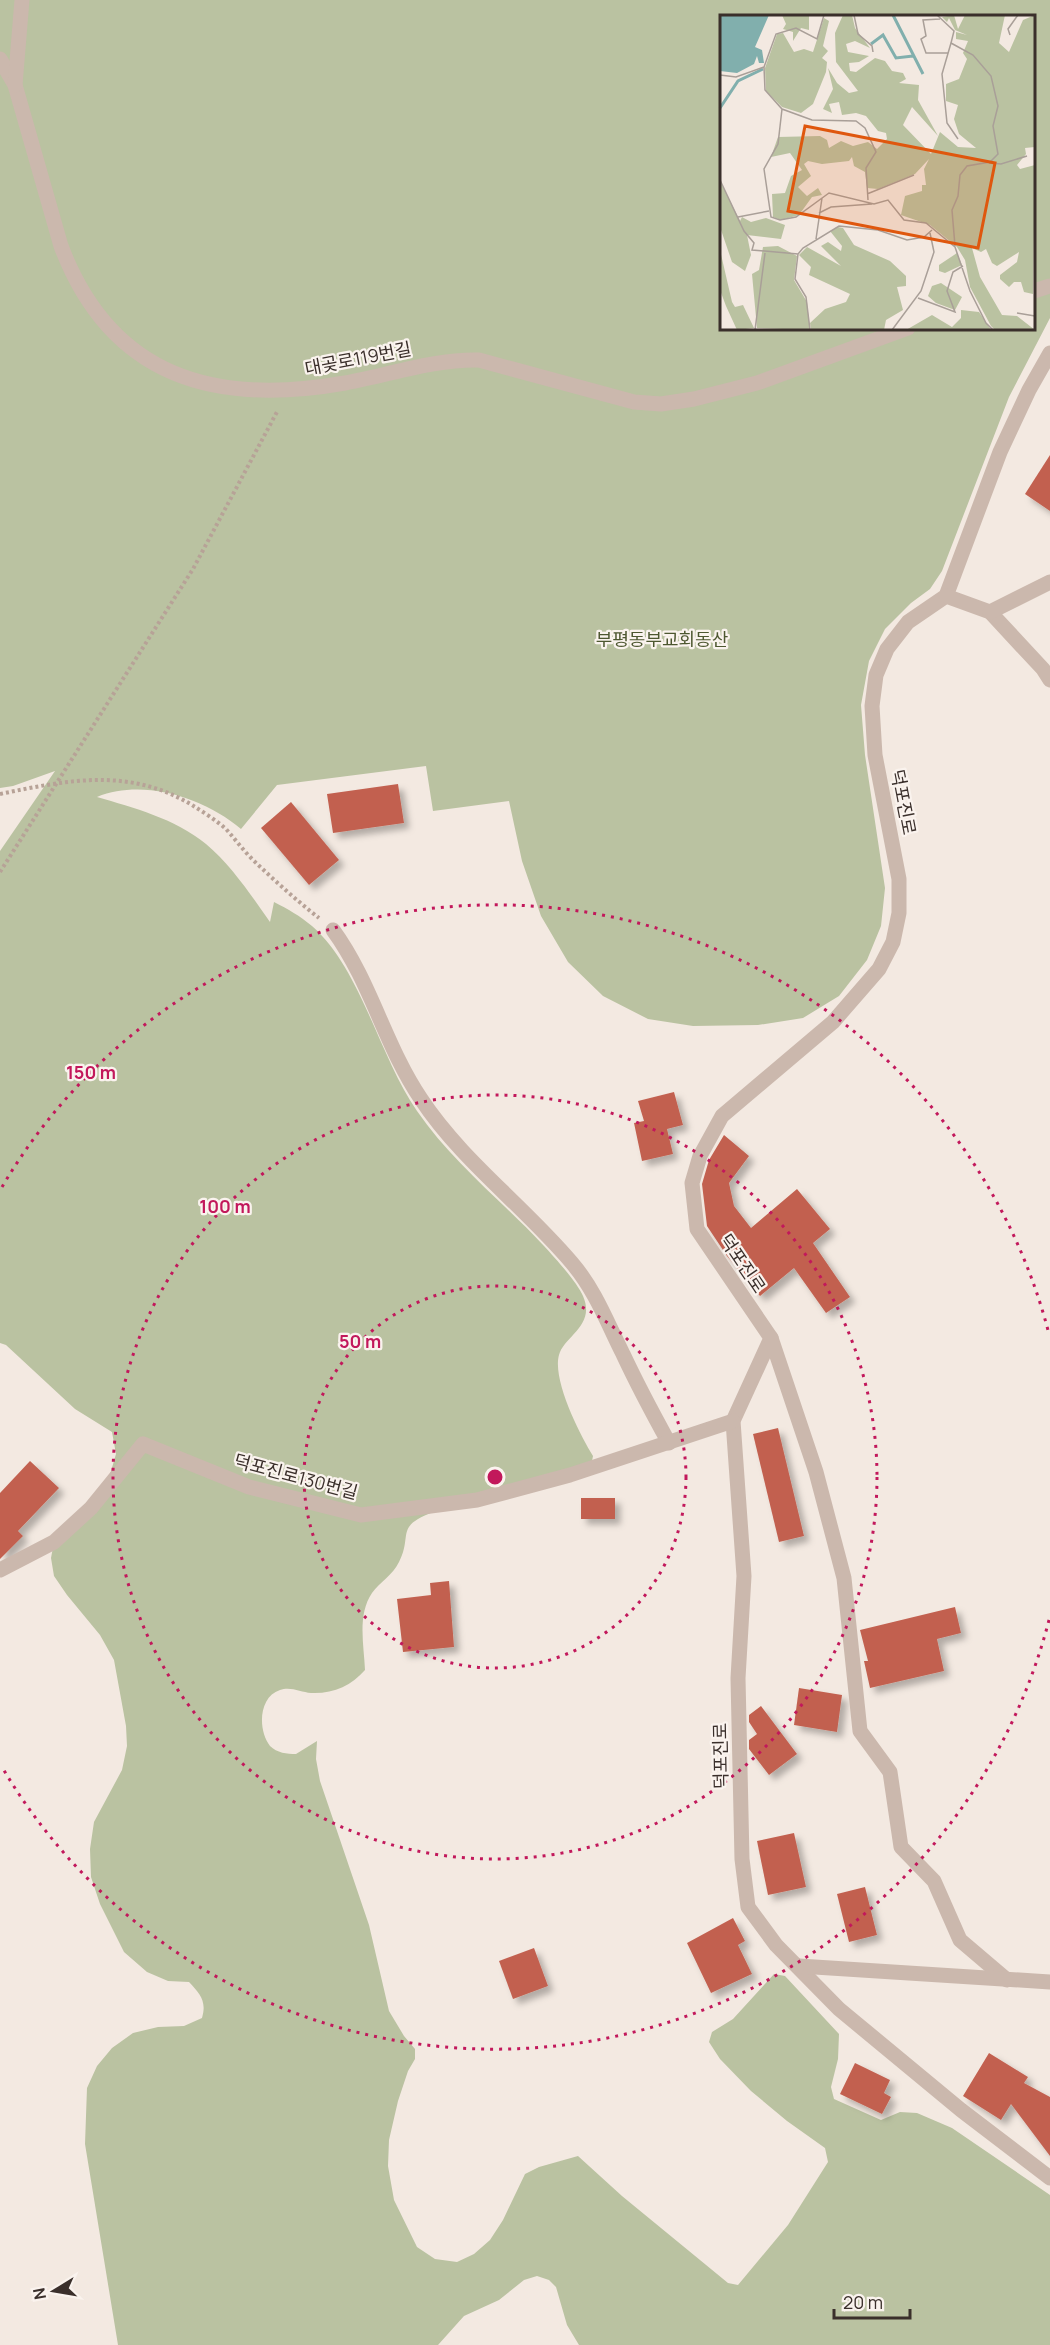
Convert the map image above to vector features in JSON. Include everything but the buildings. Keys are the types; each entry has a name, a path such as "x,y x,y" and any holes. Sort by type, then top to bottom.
{"street":[{"path":"15,85 22,0"},
{"name":"대곶로119번길","path":"0,59 15,85 61,246 83,295 100,319 121,341 149,362 177,376 227,388 255,391 288,390 346,383 458,360 479,360 634,402 661,404 694,399 758,383 903,330"},
{"path":"1035,291 1050,286"},
{"path":"1050,353 1029,390 1000,452 946,596 990,612 1043,669 1050,680"},
{"path":"990,612 1050,582"},
{"name":"덕포진로","path":"946,596 908,622 887,650 876,675 872,706 874,755 899,879 899,913 893,942 879,969 833,1022 722,1116 700,1156 692,1183 697,1229 771,1338 733,1421 744,1576 738,1678 744,1871 748,1907 776,1945 839,2009 961,2110 1050,2178"},
{"path":"333,930 348,950 401,1068 421,1100 448,1136 547,1236 592,1291 669,1443"},
{"path":"771,1338 816,1472 844,1578 860,1731 890,1772 901,1847 934,1881 960,1940 1007,1980"},
{"name":"덕포진로130번길","path":"0,1570 54,1542 91,1508 143,1444 249,1487 361,1515 477,1500 570,1475 733,1421"},
{"path":"799,1966 1050,1982"}],"path":[{"path":"0,872 193,569 288,390"},
{"path":"0,794 55,783 106,779 156,788 180,798 224,828 252,859 333,930"}],"green space":[{"name":"부평동부교회동산","path":"0,0 1050,0 1050,318 1009,397 942,571 930,589 911,603 885,629 869,661 861,705 865,755 885,888 881,926 867,960 839,996 803,1018 758,1025 693,1026 648,1019 603,996 568,962 541,916 522,861 509,801 433,811 426,766 277,785 241,829 210,808 173,794 134,790 97,797 153,815 194,835 224,861 270,922 274,902 312,926 344,965 391,1065 417,1111 461,1164 560,1263 580,1290 586,1306 585,1315 578,1330 562,1348 558,1366 563,1392 581,1435 593,1456 590,1471 433,1512 413,1522 407,1532 403,1553 396,1567 372,1593 364,1611 362,1630 365,1670 348,1685 334,1690 311,1693 292,1689 280,1690 267,1700 262,1715 266,1740 276,1750 296,1754 317,1741 316,1759 320,1781 369,1925 389,2011 415,2049 415,2059 408,2071 398,2101 389,2140 388,2166 394,2200 417,2247 435,2259 457,2262 474,2254 490,2240 503,2220 525,2174 539,2167 578,2156 622,2196 728,2283 738,2285 788,2225 828,2162 825,2148 751,2091 720,2059 709,2042 712,2032 733,2019 774,1974 785,1976 839,2034 838,2059 831,2087 834,2099 881,2120 900,2112 917,2113 952,2128 1050,2195 1050,2345 579,2345 567,2325 556,2287 549,2280 537,2276 524,2280 499,2300 464,2316 438,2345 118,2345 85,2144 87,2088 97,2066 112,2048 133,2033 158,2027 184,2026 202,2018 204,2007 199,1994 189,1982 168,1981 147,1972 124,1952 100,1904 91,1877 90,1849 94,1822 122,1770 127,1746 126,1726 114,1660 100,1635 54,1576 51,1558 54,1542 109,1478 116,1454 112,1432 75,1409 6,1345 0,1343 0,851 55,771 13,786 0,788"}]}
